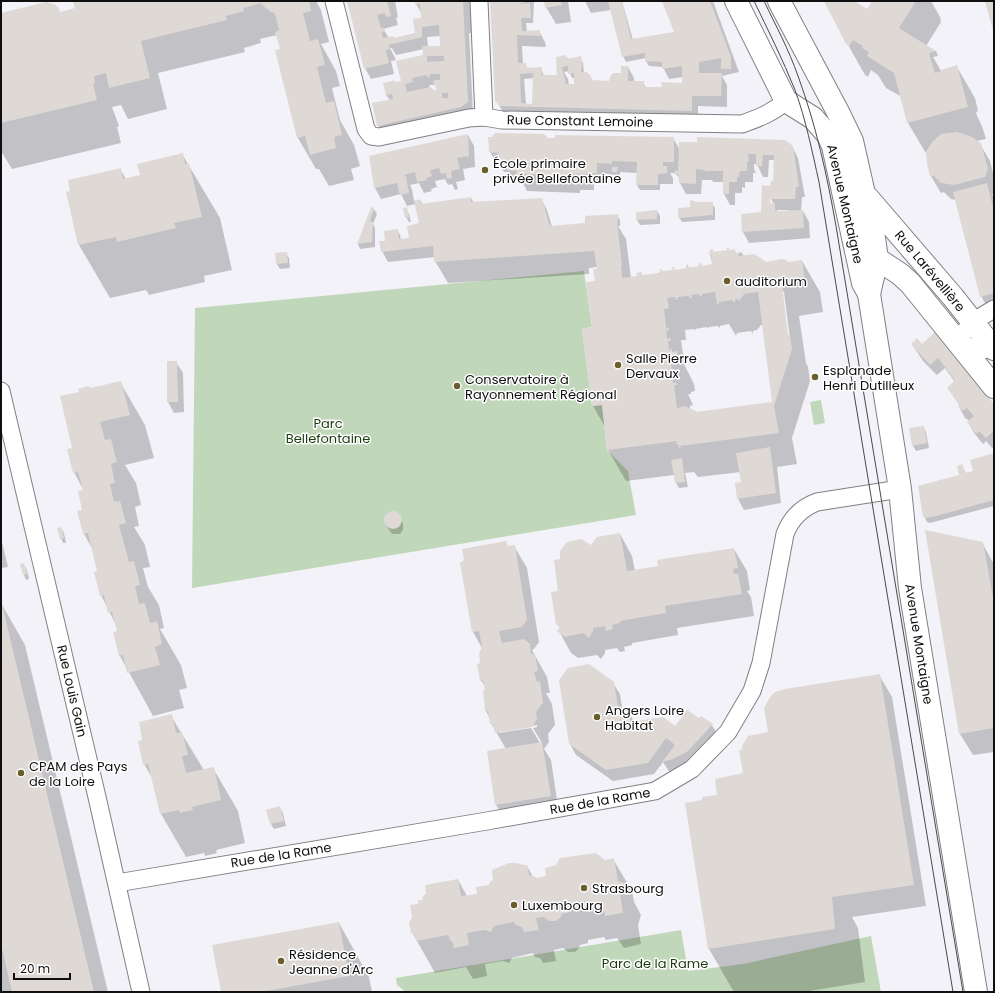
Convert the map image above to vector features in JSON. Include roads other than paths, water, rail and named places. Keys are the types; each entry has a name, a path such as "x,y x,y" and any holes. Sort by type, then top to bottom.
{"main road":[{"path":"736,1 786,101"},
{"name":"Avenue Montaigne","path":"779,1 852,141 874,238 876,259 869,294"},
{"name":"Avenue Montaigne","path":"786,101 813,118 828,135 833,146 863,283 869,294 900,489 910,588 976,992"},
{"name":"Rue Larévellière","path":"865,194 974,322 993,347"},
{"name":"Rue Larévellière","path":"854,245 900,274 910,283 994,387"}],"street":[{"name":"Rue Constant Lemoine","path":"334,1 366,129 371,136 379,137 469,118 484,117 502,120 742,124 774,111 786,101"},
{"path":"479,1 484,117"},
{"path":"993,347 978,351 956,340 974,322 994,308"},
{"name":"Rue Louis Gain","path":"1,391 117,882 141,992"},
{"name":"Rue de la Rame","path":"117,882 487,821 655,791 692,769 728,732 752,691 761,663 785,534 794,517 809,505 818,502 900,489"}],"tram line":[{"path":"754,1 799,101 806,124 819,182 953,992"},
{"path":"764,1 791,57 804,94 816,132 829,188 963,992"}],"place":[{"name":"École primaire privée Bellefontaine","path":"485,170"},
{"name":"auditorium","path":"727,281"},
{"name":"Salle Pierre Dervaux","path":"618,365"},
{"name":"Esplanade Henri Dutilleux","path":"815,377"},
{"name":"Conservatoire à Rayonnement Régional","path":"457,386"},
{"name":"Angers Loire Habitat","path":"597,717"},
{"name":"CPAM des Pays de la Loire","path":"21,773"},
{"name":"Strasbourg","path":"584,888"},
{"name":"Luxembourg","path":"514,905"},
{"name":"Résidence Jeanne d'Arc","path":"281,961"}],"park label":[{"name":"Parc Bellefontaine","path":"328,430"},
{"name":"Parc de la Rame","path":"655,963"}]}
